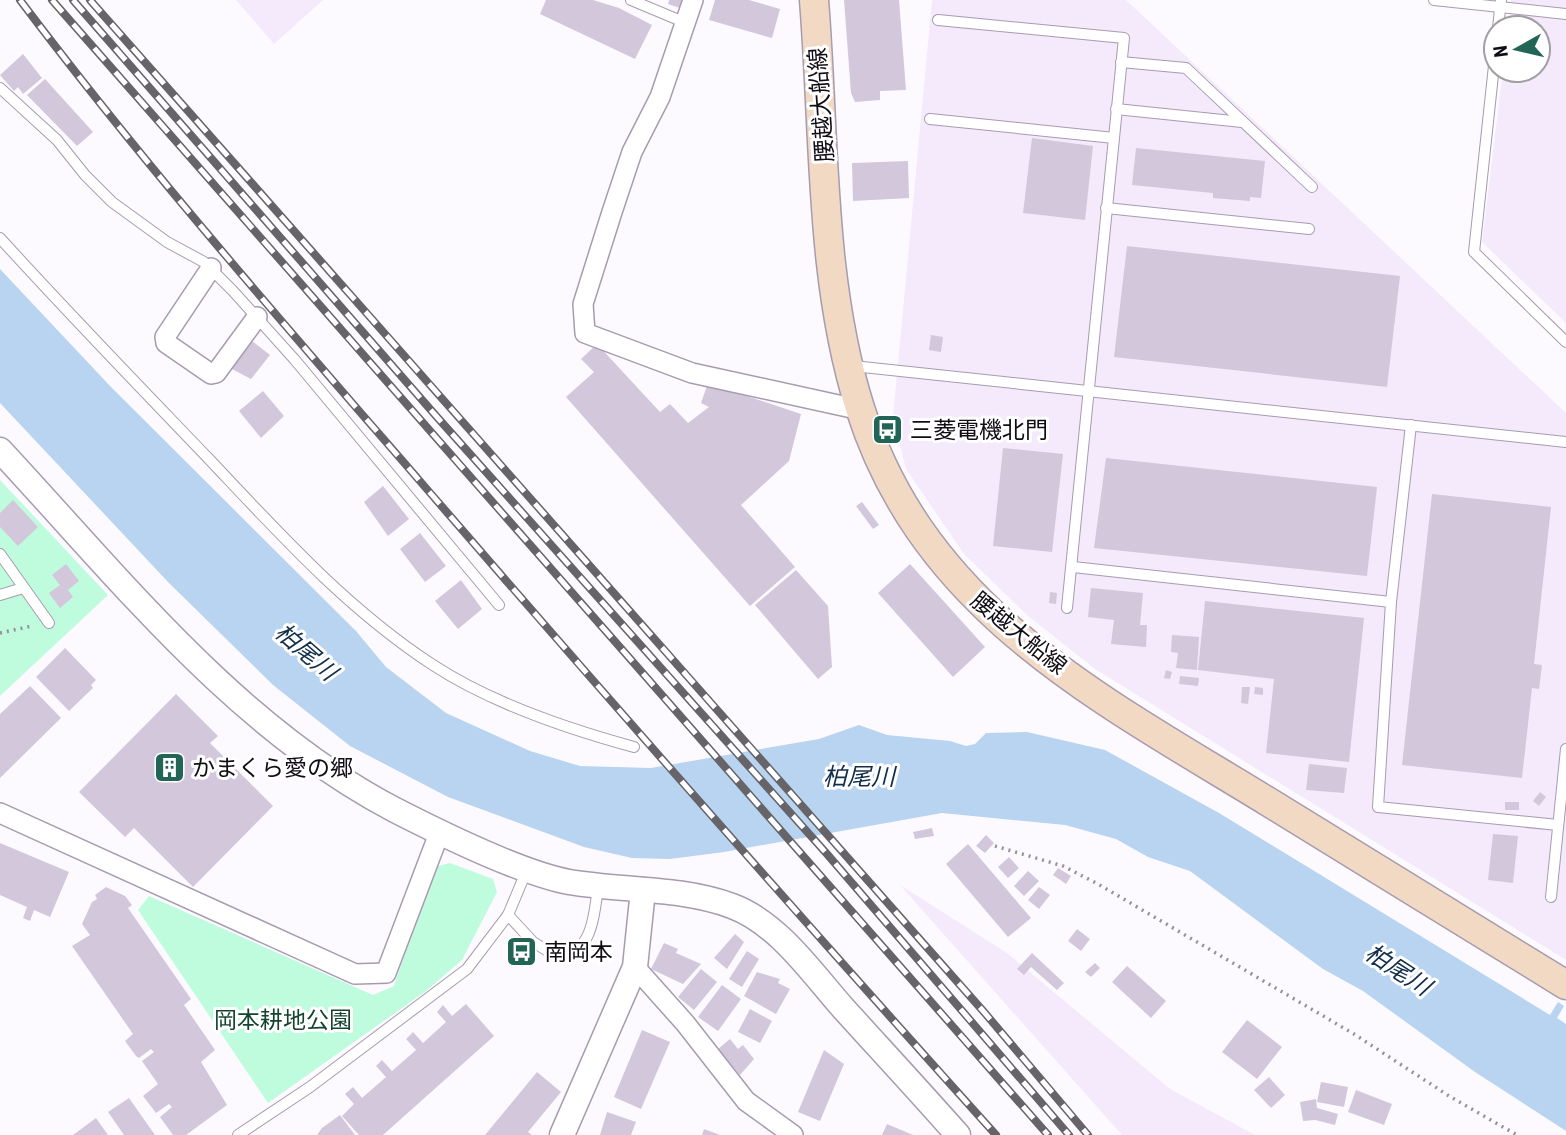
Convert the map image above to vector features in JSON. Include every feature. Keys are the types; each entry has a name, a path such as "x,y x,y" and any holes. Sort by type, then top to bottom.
{"main road":[{"name":"腰越大船線","path":"814,0 836,297 848,365 877,453 902,503 933,550 965,589 1011,633 1139,724 1566,985"}],"street":[{"path":"693,0 660,97 632,152 583,304 585,333 692,373 861,410"},
{"path":"211,268 165,337 166,343 211,374 216,373 257,317"},
{"path":"0,450 201,663 290,744 335,776 440,831 528,869 564,881 598,887 643,890 732,906 760,923 789,948 956,1134"},
{"path":"0,813 355,974 386,973 440,831"},
{"path":"562,1135 635,967 643,890"},
{"path":"635,967 685,1023 746,1101 793,1135"}],"lane":[{"path":"631,0 687,23"},
{"path":"1434,0 1501,3 1566,14"},
{"path":"938,20 1124,38 1067,608"},
{"path":"1121,62 1186,68 1312,187"},
{"path":"1492,84 1474,252 1566,342"},
{"path":"0,88 57,140 85,175 112,202 167,242 211,268 257,317 499,605"},
{"path":"1116,109 1242,122"},
{"path":"930,119 1114,138"},
{"path":"1106,208 1309,229"},
{"path":"0,238 255,509 358,611 435,667 468,685 551,720 634,747"},
{"path":"848,365 1566,442"},
{"path":"1411,425 1391,602 1376,795 1378,807 1558,825"},
{"path":"0,554 49,623"},
{"path":"1073,567 1391,602"},
{"path":"0,595 23,587"},
{"path":"1551,897 1566,749"},
{"path":"238,1135 319,1080 467,969 508,915 528,869"},
{"path":"508,915 533,942 559,958 572,955 586,941 598,887"}],"path":[{"path":"0,633 49,623"},
{"path":"995,846 1063,866 1098,884 1354,1034 1448,1096 1517,1135"}],"shaded area":[{"path":"236,0 323,0 274,44"},
{"path":"932,0 1126,0 1566,413 1566,960 1095,669 1028,616 964,554 906,469 893,417"},
{"path":"1511,0 1566,0 1566,323 1482,242 1501,84 1552,84 1552,14 1510,14"},
{"path":"900,885 1007,953 1170,1089 1255,1135 1122,1135"}],"green space":[{"path":"0,480 108,595 0,696"},
{"name":"岡本耕地公園","path":"450,863 493,879 497,892 462,960 426,991 268,1103 138,910 149,896 373,995 394,986 434,867"}],"water":[{"name":"柏尾川","path":"0,269 111,387 356,631 386,667 446,713 530,751 580,766 651,768 819,739 859,725 887,735 950,741 966,746 975,744 986,733 1027,732 1105,750 1219,813 1550,1015 1558,1002 1564,1006 1557,1018 1566,1024 1566,1131 1475,1072 1363,991 1323,969 1190,871 1148,857 1116,839 1065,825 942,813 724,852 670,859 632,858 584,847 448,797 350,746 273,685 169,583 0,403"}],"building":[{"path":"546,0 593,0 619,8 652,25 635,59 540,14"},
{"path":"669,0 682,0 680,8 668,4"},
{"path":"715,0 749,0 780,9 772,38 709,20"},
{"path":"844,0 899,0 906,90 880,91 880,100 855,102 851,93"},
{"path":"23,54 42,78 23,94 18,87 14,91 0,75"},
{"path":"45,79 93,132 77,146 27,95"},
{"path":"1032,138 1093,146 1085,220 1023,213"},
{"path":"1136,148 1265,161 1261,198 1250,197 1250,201 1213,198 1213,193 1132,185"},
{"path":"908,161 909,198 853,201 852,163"},
{"path":"1127,246 1400,276 1387,387 1114,357"},
{"path":"931,335 943,337 941,352 929,350"},
{"path":"252,341 270,355 251,379 230,368"},
{"path":"597,344 660,412 670,404 688,423 709,407 701,403 708,383 801,414 789,461 741,505 795,567 750,606 566,397 594,372 581,359"},
{"path":"263,391 284,416 261,438 239,411"},
{"path":"1003,448 1063,454 1052,552 993,546"},
{"path":"1106,458 1377,487 1367,576 1094,548"},
{"path":"383,486 409,519 388,536 364,502"},
{"path":"1432,494 1551,507 1534,664 1542,665 1539,689 1532,688 1522,778 1402,765"},
{"path":"13,500 38,527 18,546 0,527 0,513"},
{"path":"862,502 879,525 873,529 856,506"},
{"path":"420,533 446,566 425,582 400,549"},
{"path":"66,564 79,581 68,590 73,597 60,608 49,593 60,585 52,575"},
{"path":"910,564 985,647 953,677 878,593"},
{"path":"796,570 828,606 832,667 818,679 755,605"},
{"path":"461,580 482,609 458,629 435,601"},
{"path":"1091,588 1143,593 1140,625 1147,625 1146,647 1111,644 1114,620 1088,617"},
{"path":"1050,592 1057,593 1056,604 1049,603"},
{"path":"1205,601 1364,618 1349,762 1266,753 1274,679 1198,670"},
{"path":"1172,635 1199,637 1197,670 1176,668 1178,653 1171,652"},
{"path":"65,648 96,680 91,685 93,688 69,711 36,677"},
{"path":"1166,670 1172,672 1170,679 1164,678"},
{"path":"1180,676 1199,678 1198,686 1179,684"},
{"path":"30,686 61,718 0,778 0,714"},
{"path":"1242,687 1250,687 1248,704 1241,703"},
{"path":"1255,687 1263,688 1263,695 1254,694"},
{"name":"かまくら愛の郷","path":"176,694 218,736 210,743 273,806 193,887 134,828 125,837 79,792"},
{"path":"1309,764 1347,768 1344,793 1306,790"},
{"path":"1540,792 1546,797 1539,806 1533,801"},
{"path":"1505,802 1519,802 1519,810 1505,810"},
{"path":"932,828 934,836 915,839 913,832"},
{"path":"1493,834 1518,836 1513,883 1488,880"},
{"path":"986,835 994,843 985,853 976,846"},
{"path":"0,843 69,872 50,917 34,910 30,921 23,918 27,907 0,895"},
{"path":"968,844 1031,918 1008,937 946,864"},
{"path":"1009,857 1019,868 1008,878 998,867"},
{"path":"1058,868 1071,876 1066,884 1053,875"},
{"path":"1028,871 1039,881 1024,896 1014,886"},
{"path":"106,887 125,896 132,905 128,908 191,999 184,1005 215,1050 201,1062 227,1105 186,1135 173,1135 160,1117 172,1107 169,1104 156,1113 143,1096 158,1084 142,1061 154,1052 151,1049 139,1058 136,1056 125,1041 133,1034 72,946 90,935 82,924 92,902 97,899 95,895"},
{"path":"1039,887 1050,895 1039,909 1028,900"},
{"path":"1077,929 1090,939 1081,951 1068,941"},
{"path":"735,934 744,942 727,969 714,958"},
{"path":"664,943 678,949 676,953 701,964 683,984 651,969"},
{"path":"747,951 759,959 742,987 729,979"},
{"path":"1032,953 1064,983 1057,990 1031,967 1024,975 1017,969"},
{"path":"1095,963 1100,968 1091,977 1085,972"},
{"path":"1127,966 1166,1001 1151,1018 1112,982"},
{"path":"701,969 717,982 694,1010 678,997"},
{"path":"757,972 780,979 778,983 790,989 776,1014 744,996"},
{"path":"722,985 741,999 718,1031 698,1017"},
{"path":"466,1004 494,1036 383,1135 359,1135 342,1116 354,1104 345,1094 353,1087 362,1098 386,1077 376,1066 382,1060 392,1071 416,1050 406,1039 413,1032 423,1043 446,1022 437,1012 443,1005 452,1016"},
{"path":"750,1009 772,1021 760,1043 738,1032"},
{"path":"1247,1020 1282,1047 1257,1079 1222,1052"},
{"path":"642,1030 670,1042 641,1109 614,1097"},
{"path":"730,1039 738,1049 743,1045 754,1059 740,1075 718,1049"},
{"path":"824,1050 844,1064 820,1121 798,1112"},
{"path":"537,1072 561,1092 528,1132 532,1135 485,1135"},
{"path":"1269,1077 1285,1095 1271,1108 1254,1090"},
{"path":"1321,1082 1348,1087 1344,1107 1317,1102"},
{"path":"1356,1090 1392,1104 1384,1125 1348,1112"},
{"path":"129,1098 155,1135 124,1135 108,1112"},
{"path":"1316,1099 1317,1108 1338,1114 1335,1125 1315,1120 1303,1121 1300,1102"},
{"path":"607,1112 636,1122 631,1135 600,1135"},
{"path":"340,1115 355,1135 317,1135 322,1128"},
{"path":"96,1118 108,1135 73,1135"},
{"path":"887,1124 913,1135 882,1135"},
{"path":"704,1129 720,1135 702,1135"}],"railway":[{"path":"20,0 165,183 317,362 706,809 996,1135"},
{"path":"52,0 1048,1135"},
{"path":"73,0 437,417 827,854 1069,1135"},
{"path":"90,0 984,1012 1088,1135"}],"place":[{"name":"三菱電機北門","path":"887,430"},
{"name":"かまくら愛の郷","path":"169,768"},
{"name":"南岡本","path":"521,952"}]}
